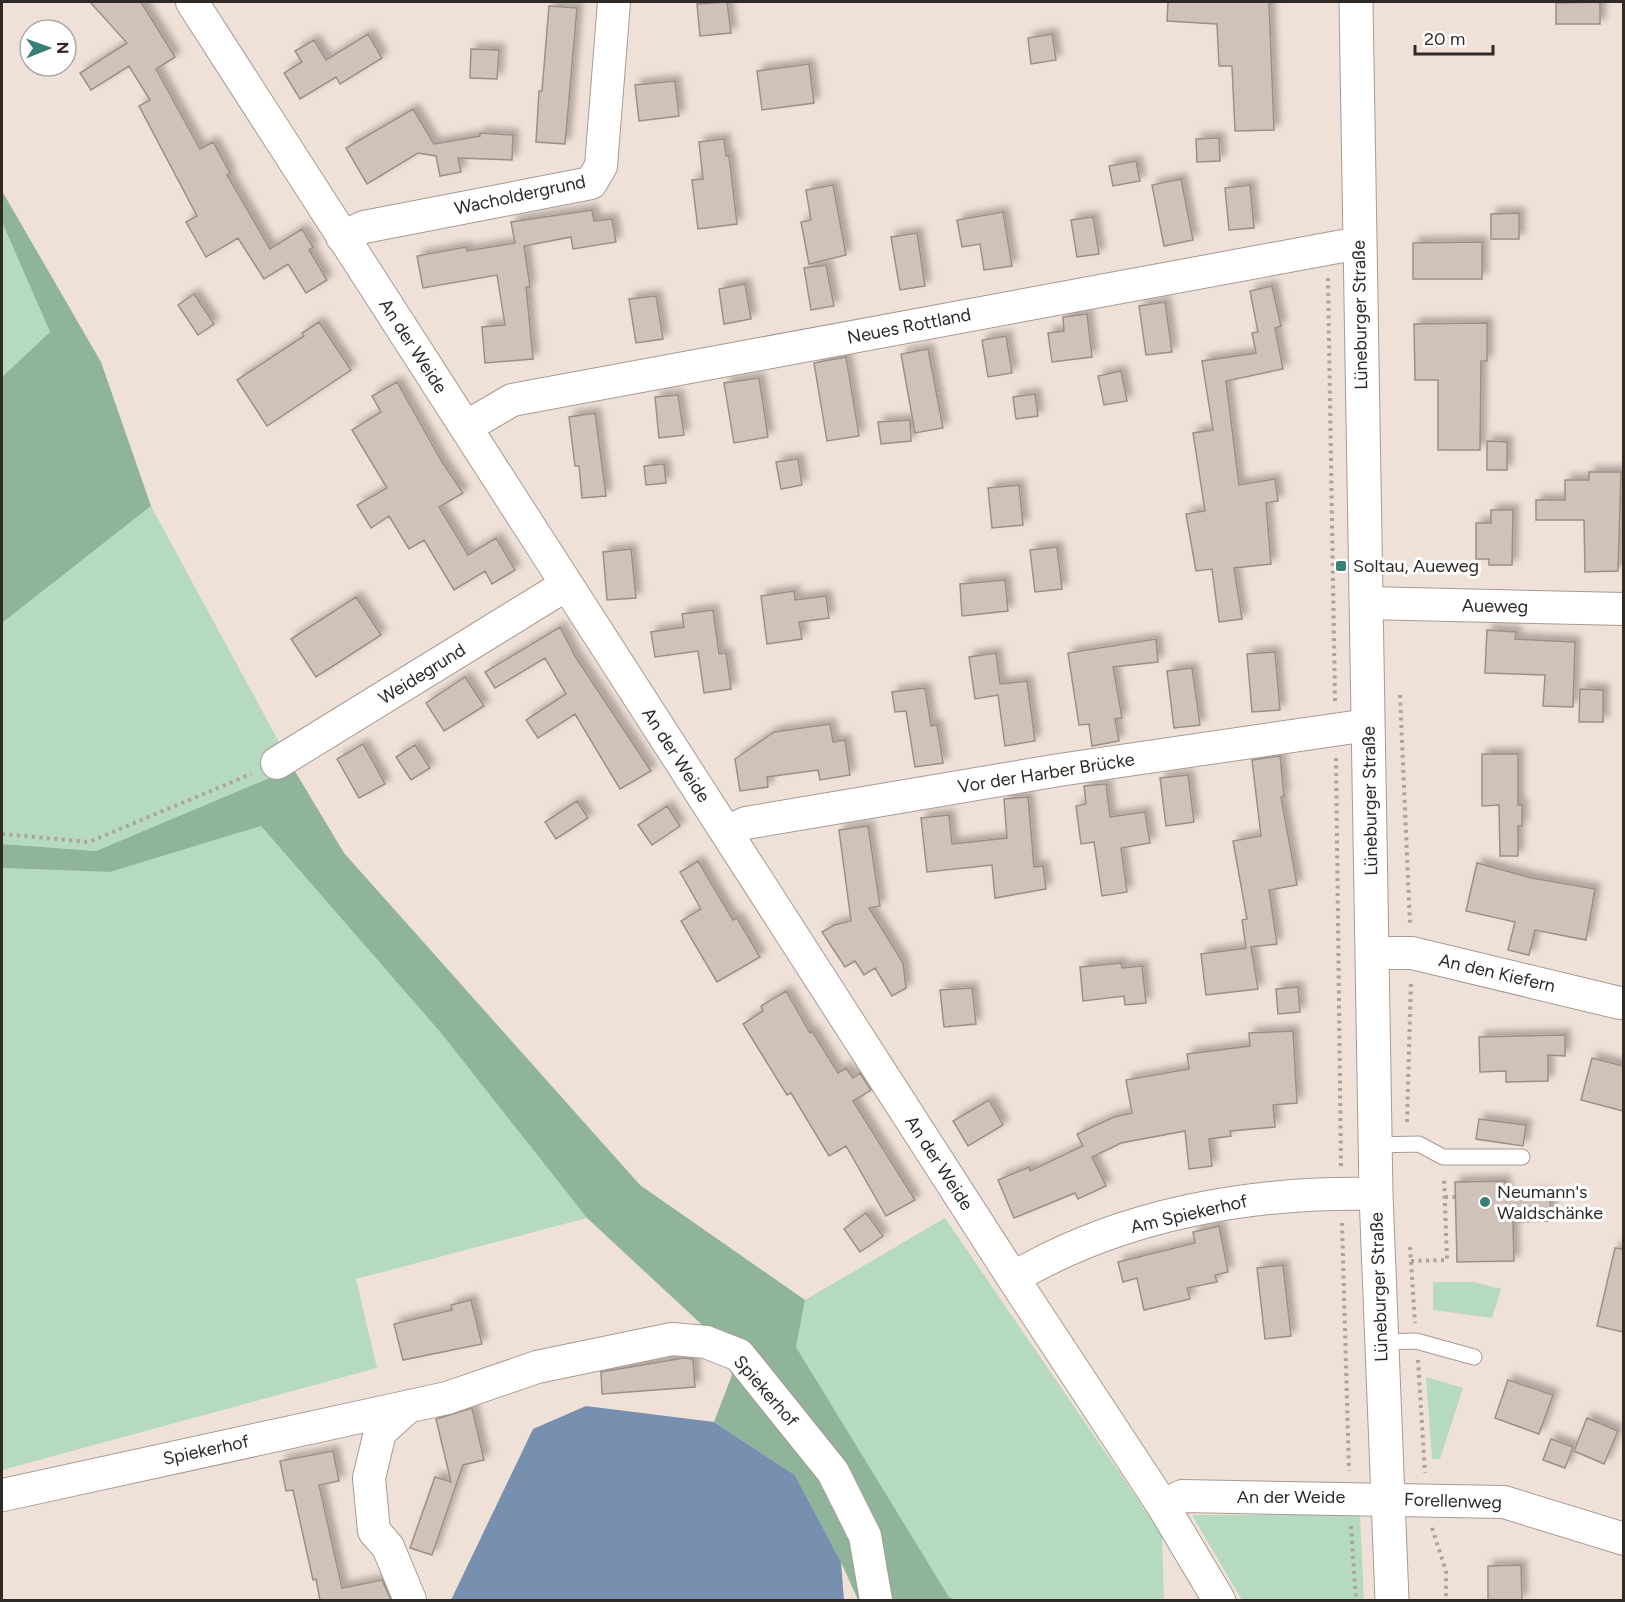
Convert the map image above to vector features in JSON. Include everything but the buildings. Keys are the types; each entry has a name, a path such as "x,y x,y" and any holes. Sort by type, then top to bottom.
{"main road":[{"name":"Lüneburger Straße","path":"1356,2 1372,953 1391,1145 1376,1194 1386,1499 1392,1600"}],"street":[{"name":"An der Weide","path":"192,2 1013,1278 1163,1506 1219,1600"},
{"name":"Wacholdergrund","path":"342,237 364,227 591,183 601,166 614,2"},
{"name":"Neues Rottland","path":"466,427 512,400 1359,243"},
{"name":"Weidegrund","path":"277,763 566,585"},
{"name":"Aueweg","path":"1366,603 1623,609"},
{"name":"Vor der Harber Brücke","path":"726,832 746,823 1059,770 1368,725"},
{"name":"An den Kiefern","path":"1372,953 1412,953 1620,1003"},
{"name":"Am Spiekerhof","path":"1013,1278 1040,1262 1127,1227 1236,1200 1341,1193 1376,1194"},
{"name":"Spiekerhof","path":"3,1495 447,1398 537,1367 672,1339 706,1342 739,1355 833,1472 865,1536 876,1600"},
{"name":"Spiekerhof","path":"409,1406 380,1432 369,1478 374,1531 388,1547 410,1600"},
{"name":"An der Weide","path":"1163,1506 1182,1496 1386,1499"},
{"name":"Forellenweg","path":"1386,1499 1504,1502 1623,1539"}],"lane":[{"path":"1391,1145 1419,1144 1443,1157 1522,1157"},
{"path":"1381,1342 1416,1341 1474,1358"}],"path":[{"path":"1391,1145 1412,953 1399,686"},
{"path":"2,834 89,842 277,763"},
{"path":"1411,1261 1447,1260 1443,1157"},
{"path":"1444,1197 1455,1197"},
{"path":"1410,1240 1426,1499 1433,1533 1446,1571 1446,1600"},
{"path":"1349,1497 1356,1600"}],"green space":[{"path":"2,191 101,362 151,506 2,623 2,377 50,332 2,222"},
{"path":"2,222 50,332 2,377"},
{"path":"151,506 293,768 96,851 2,844 2,623"},
{"path":"293,768 344,853 640,1185 805,1300 796,1347 949,1597 956,1600 858,1600 841,1562 795,1475 714,1422 732,1375 713,1335 587,1218 441,1033 261,826 110,872 2,868 2,844 96,851"},
{"path":"261,826 441,1033 587,1218 356,1279 377,1368 2,1470 2,868 110,872"},
{"path":"945,1218 1162,1535 1164,1600 956,1600 949,1597 796,1347 805,1300"},
{"path":"1433,1282 1475,1282 1501,1289 1492,1318 1433,1310"},
{"path":"1426,1377 1463,1388 1440,1459 1432,1459"},
{"path":"1192,1515 1360,1515 1364,1600 1242,1600"}],"water":[{"path":"586,1406 714,1422 795,1475 841,1562 844,1600 451,1600 533,1429"}],"place":[{"name":"Soltau, Aueweg","path":"1341,566"},
{"name":"Neumann's Waldschänke","path":"1485,1202"}]}
